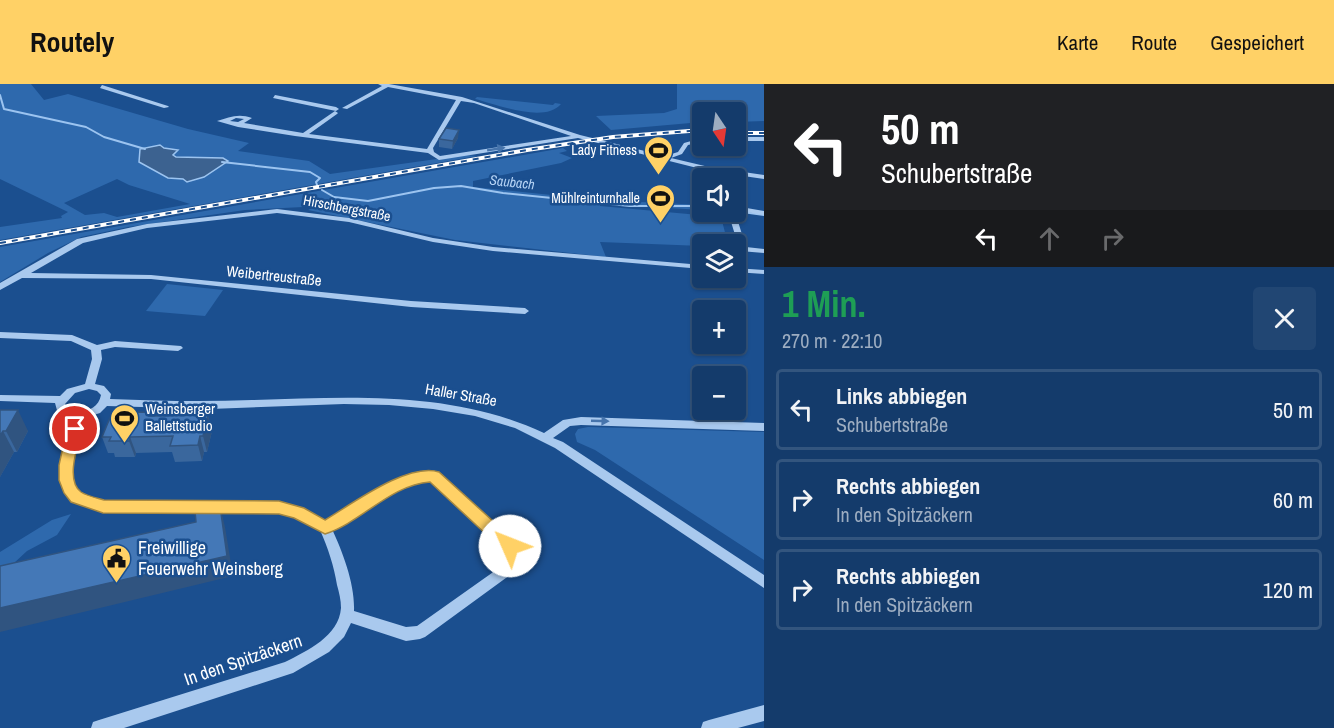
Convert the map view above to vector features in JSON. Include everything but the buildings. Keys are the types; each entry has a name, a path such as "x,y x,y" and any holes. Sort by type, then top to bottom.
{"street":[{"path":"304,135 335,111 345,108 386,84 460,98 578,136 667,157 701,168"},
{"path":"93,87 105,85 166,107"},
{"path":"274,97 335,111"},
{"path":"430,151 460,98"},
{"path":"238,124 249,118 235,116 223,122 430,151 439,158 578,136"},
{"path":"746,139 764,139"},
{"path":"667,157 680,153 686,144 692,142"},
{"path":"680,153 684,162"},
{"path":"746,176 764,177"},
{"path":"746,210 764,213"},
{"name":"Hirschbergstraße","path":"0,286 70,245 93,237 147,226 277,211 349,220 433,240 493,249 692,266"},
{"path":"734,222 743,249 764,251"},
{"path":"746,271 764,272"},
{"name":"Weibertreustraße","path":"20,275 151,277 411,304 525,311"},
{"path":"0,335 72,338 96,348 115,344 178,348"},
{"path":"89,386 97,359 96,348"},
{"path":"89,386 104,390 105,402 92,412 80,416 62,411 60,407 62,400 71,391 89,386"},
{"path":"0,398 62,400"},
{"name":"Haller Straße","path":"105,402 209,405 348,400 388,401 431,405 487,415 546,437 764,582"},
{"path":"80,416 71,439 66,480 69,489 77,497 103,506 123,508 279,508 298,513 325,527 341,568 347,615 406,634 420,632 512,566 515,556 501,538 434,476 424,475 405,482 325,527"},
{"path":"546,437 567,423 581,421 764,427"},
{"name":"In den Spitzäckern","path":"99,728 288,668 315,654 337,634 347,615"},
{"path":"709,728 764,713"}],"shaded area":[{"path":"0,84 31,84 44,100 68,94 188,129 249,143 238,151 309,161 330,174 465,155 477,156 0,240 0,227 62,218 61,216 68,212 0,179","holes":["117,179 190,204 117,217 104,213 85,215 64,203"]},
{"path":"677,84 764,84 764,121 746,122 746,102 692,102 692,123 611,130 596,116 664,113 677,109"},
{"path":"477,97 561,104 553,110 532,113 475,99"},
{"path":"160,145 164,148 178,150 173,155 176,157 223,158 228,161 204,177 187,182 183,179 168,178 139,162 140,149"},
{"path":"563,148 567,151 559,153 572,158 561,163 473,181 473,187 600,200 692,205 692,209 600,204 600,206 692,214 692,222 722,222 725,234 692,234 692,246 600,242 606,257 455,240 308,210 322,203 320,200 303,207 245,210 128,227 81,237 48,253 0,282 0,247"},
{"path":"167,284 223,290 205,316 146,311"},
{"path":"588,427 764,432 764,560 595,450 577,442 575,434 578,429"},
{"path":"71,514 57,535 27,551 0,576 0,552 52,520"}],"waterway":[{"name":"Saubach","path":"0,95 4,109 86,127 104,137 145,149"},
{"name":"Saubach","path":"222,162 310,172 320,178 316,182 317,185"},
{"name":"Saubach","path":"322,190 334,197 368,201 434,188 461,186 503,193 630,206 692,206"},
{"name":"Saubach","path":"746,213 764,215"}],"railway":[{"path":"0,243 527,150 613,137 692,131"},
{"path":"746,133 764,133"}],"place":[{"name":"Lady Fitness","path":"658,176"},
{"name":"Mühlreinturnhalle","path":"661,224"},
{"name":"Weinsberger Ballettstudio","path":"124,444"},
{"name":"Freiwillige Feuerwehr Weinsberg","path":"117,584"}],"route":[{"path":"75,429 67,465 66,480 69,489 77,497 103,506 279,508 298,513 325,527 397,485 424,475 434,476 441,480 510,546"}]}
